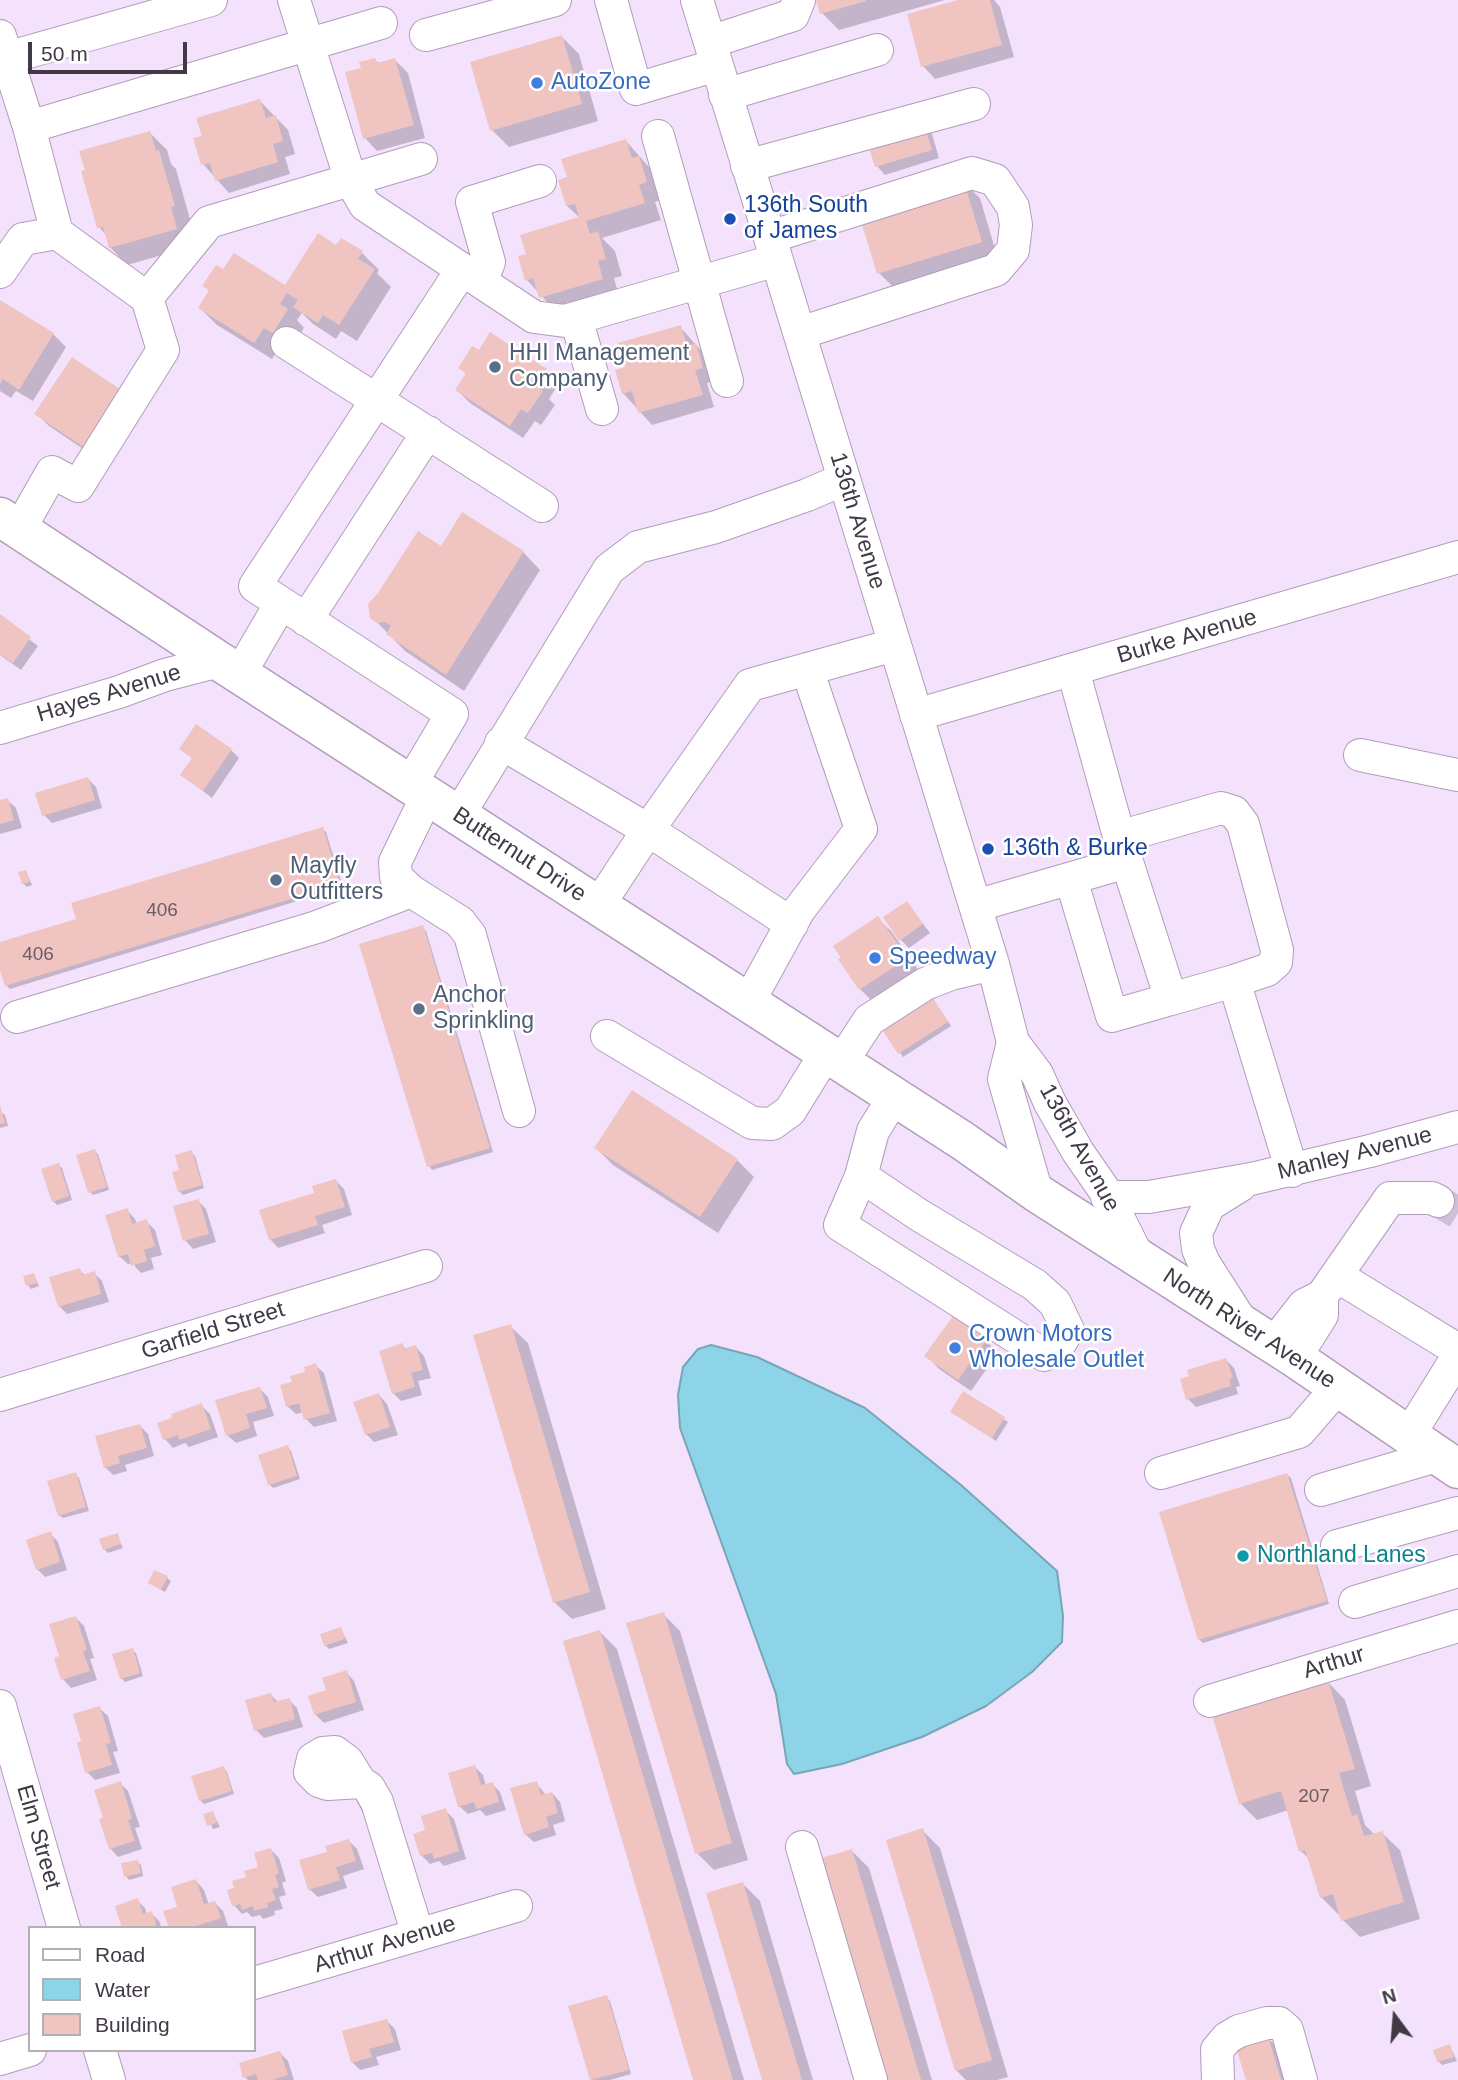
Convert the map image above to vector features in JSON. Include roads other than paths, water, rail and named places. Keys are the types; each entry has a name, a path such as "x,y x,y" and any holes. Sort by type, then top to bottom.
{"main road":[{"name":"Butternut Drive","path":"10,524 894,1097 1037,1193"},
{"name":"North River Avenue","path":"1037,1193 1271,1343 1449,1462"}],"street":[{"path":"10,524 52,472 78,486 163,349 148,298 57,233 29,127 2,51 211,0"},
{"path":"294,0 351,181 365,205 534,317 565,321 699,282 774,249 972,173 995,180 1013,207 1016,225 1013,250 996,270 800,333"},
{"path":"426,35 503,7 555,0"},
{"path":"611,0 636,89 793,15 800,0"},
{"name":"136th Avenue","path":"697,0 993,964 1013,1042 1037,1074 1077,1152 1107,1197 1138,1257"},
{"path":"29,127 381,23"},
{"path":"725,95 877,50"},
{"path":"747,166 974,104"},
{"path":"658,136 727,381"},
{"path":"148,298 209,222 421,159"},
{"path":"519,1111 470,935 460,922 411,891 396,877 395,862 432,799 452,714 255,586 377,401 471,276 489,262 472,202 540,181"},
{"path":"0,272 23,239 57,233"},
{"path":"576,318 602,409"},
{"path":"286,344 542,506"},
{"path":"306,620 428,432"},
{"path":"432,799 501,743 609,569 638,547 716,527 844,479"},
{"name":"Burke Avenue","path":"916,715 1458,556"},
{"path":"229,668 281,603"},
{"path":"598,906 750,685 894,645"},
{"name":"Hayes Avenue","path":"0,728 119,692 165,675 229,668"},
{"path":"748,1003 799,910 861,829 807,669"},
{"path":"1073,670 1123,850 1171,999"},
{"path":"501,743 648,831 792,924"},
{"path":"1360,755 1458,775"},
{"path":"975,906 1071,878 1123,850 1222,808 1234,812 1242,824 1277,950 1276,962 1267,970 1234,981 1112,1016 1071,878"},
{"path":"17,1017 317,927 411,891"},
{"path":"607,1036 752,1123 772,1124 790,1111 833,1058 869,1020 925,984 951,974 993,964"},
{"path":"1234,981 1292,1171"},
{"name":"136th Avenue","path":"1013,1042 1004,1079 1037,1193"},
{"path":"861,1176 919,1215 1035,1285 1055,1303 1068,1330 1060,1343 1044,1355 840,1225 861,1176 873,1131 894,1097"},
{"name":"Manley Avenue","path":"1107,1197 1158,1196 1292,1171 1458,1128"},
{"path":"1370,1152 1390,1198"},
{"name":"Manley Avenue","path":"1251,1179 1209,1205 1196,1233 1198,1249 1204,1263 1271,1343"},
{"path":"1390,1198 1432,1198 1438,1201"},
{"path":"1271,1343 1322,1315 1329,1286 1390,1198"},
{"name":"Garfield Street","path":"0,1395 426,1266"},
{"path":"1329,1286 1458,1350"},
{"path":"1409,1435 1458,1356"},
{"path":"1161,1473 1299,1432 1338,1387"},
{"path":"1321,1490 1449,1462"},
{"path":"1337,1546 1458,1513"},
{"path":"1355,1602 1458,1571"},
{"name":"Arthur","path":"1210,1701 1456,1634"},
{"name":"Elm Street","path":"0,1706 63,1926"},
{"path":"360,1782 369,1788 377,1802 418,1935"},
{"path":"802,1847 872,2080"},
{"name":"Arthur Avenue","path":"256,1982 516,1906"},
{"path":"1218,2080 1217,2050 1227,2038 1239,2031 1266,2023 1279,2023 1287,2030 1301,2080"},
{"path":"0,2059 28,2051"},
{"path":"101,2052 109,2080"}],"water":[{"path":"711,1345 757,1357 865,1408 961,1485 1057,1571 1063,1616 1062,1642 1032,1672 986,1706 922,1737 842,1764 794,1774 787,1764 776,1694 680,1428 678,1395 683,1367 698,1349"}],"tunnel":[{"path":"1438,1201 1458,1213"}],"place":[{"name":"AutoZone","path":"537,83"},
{"name":"136th South of James","path":"730,219"},
{"name":"HHI Management Company","path":"495,367"},
{"name":"136th & Burke","path":"988,849"},
{"name":"Mayfly Outfitters","path":"276,880"},
{"name":"Speedway","path":"875,958"},
{"name":"Anchor Sprinkling","path":"419,1009"},
{"name":"Crown Motors Wholesale Outlet","path":"955,1348"},
{"name":"Northland Lanes","path":"1243,1556"}]}
